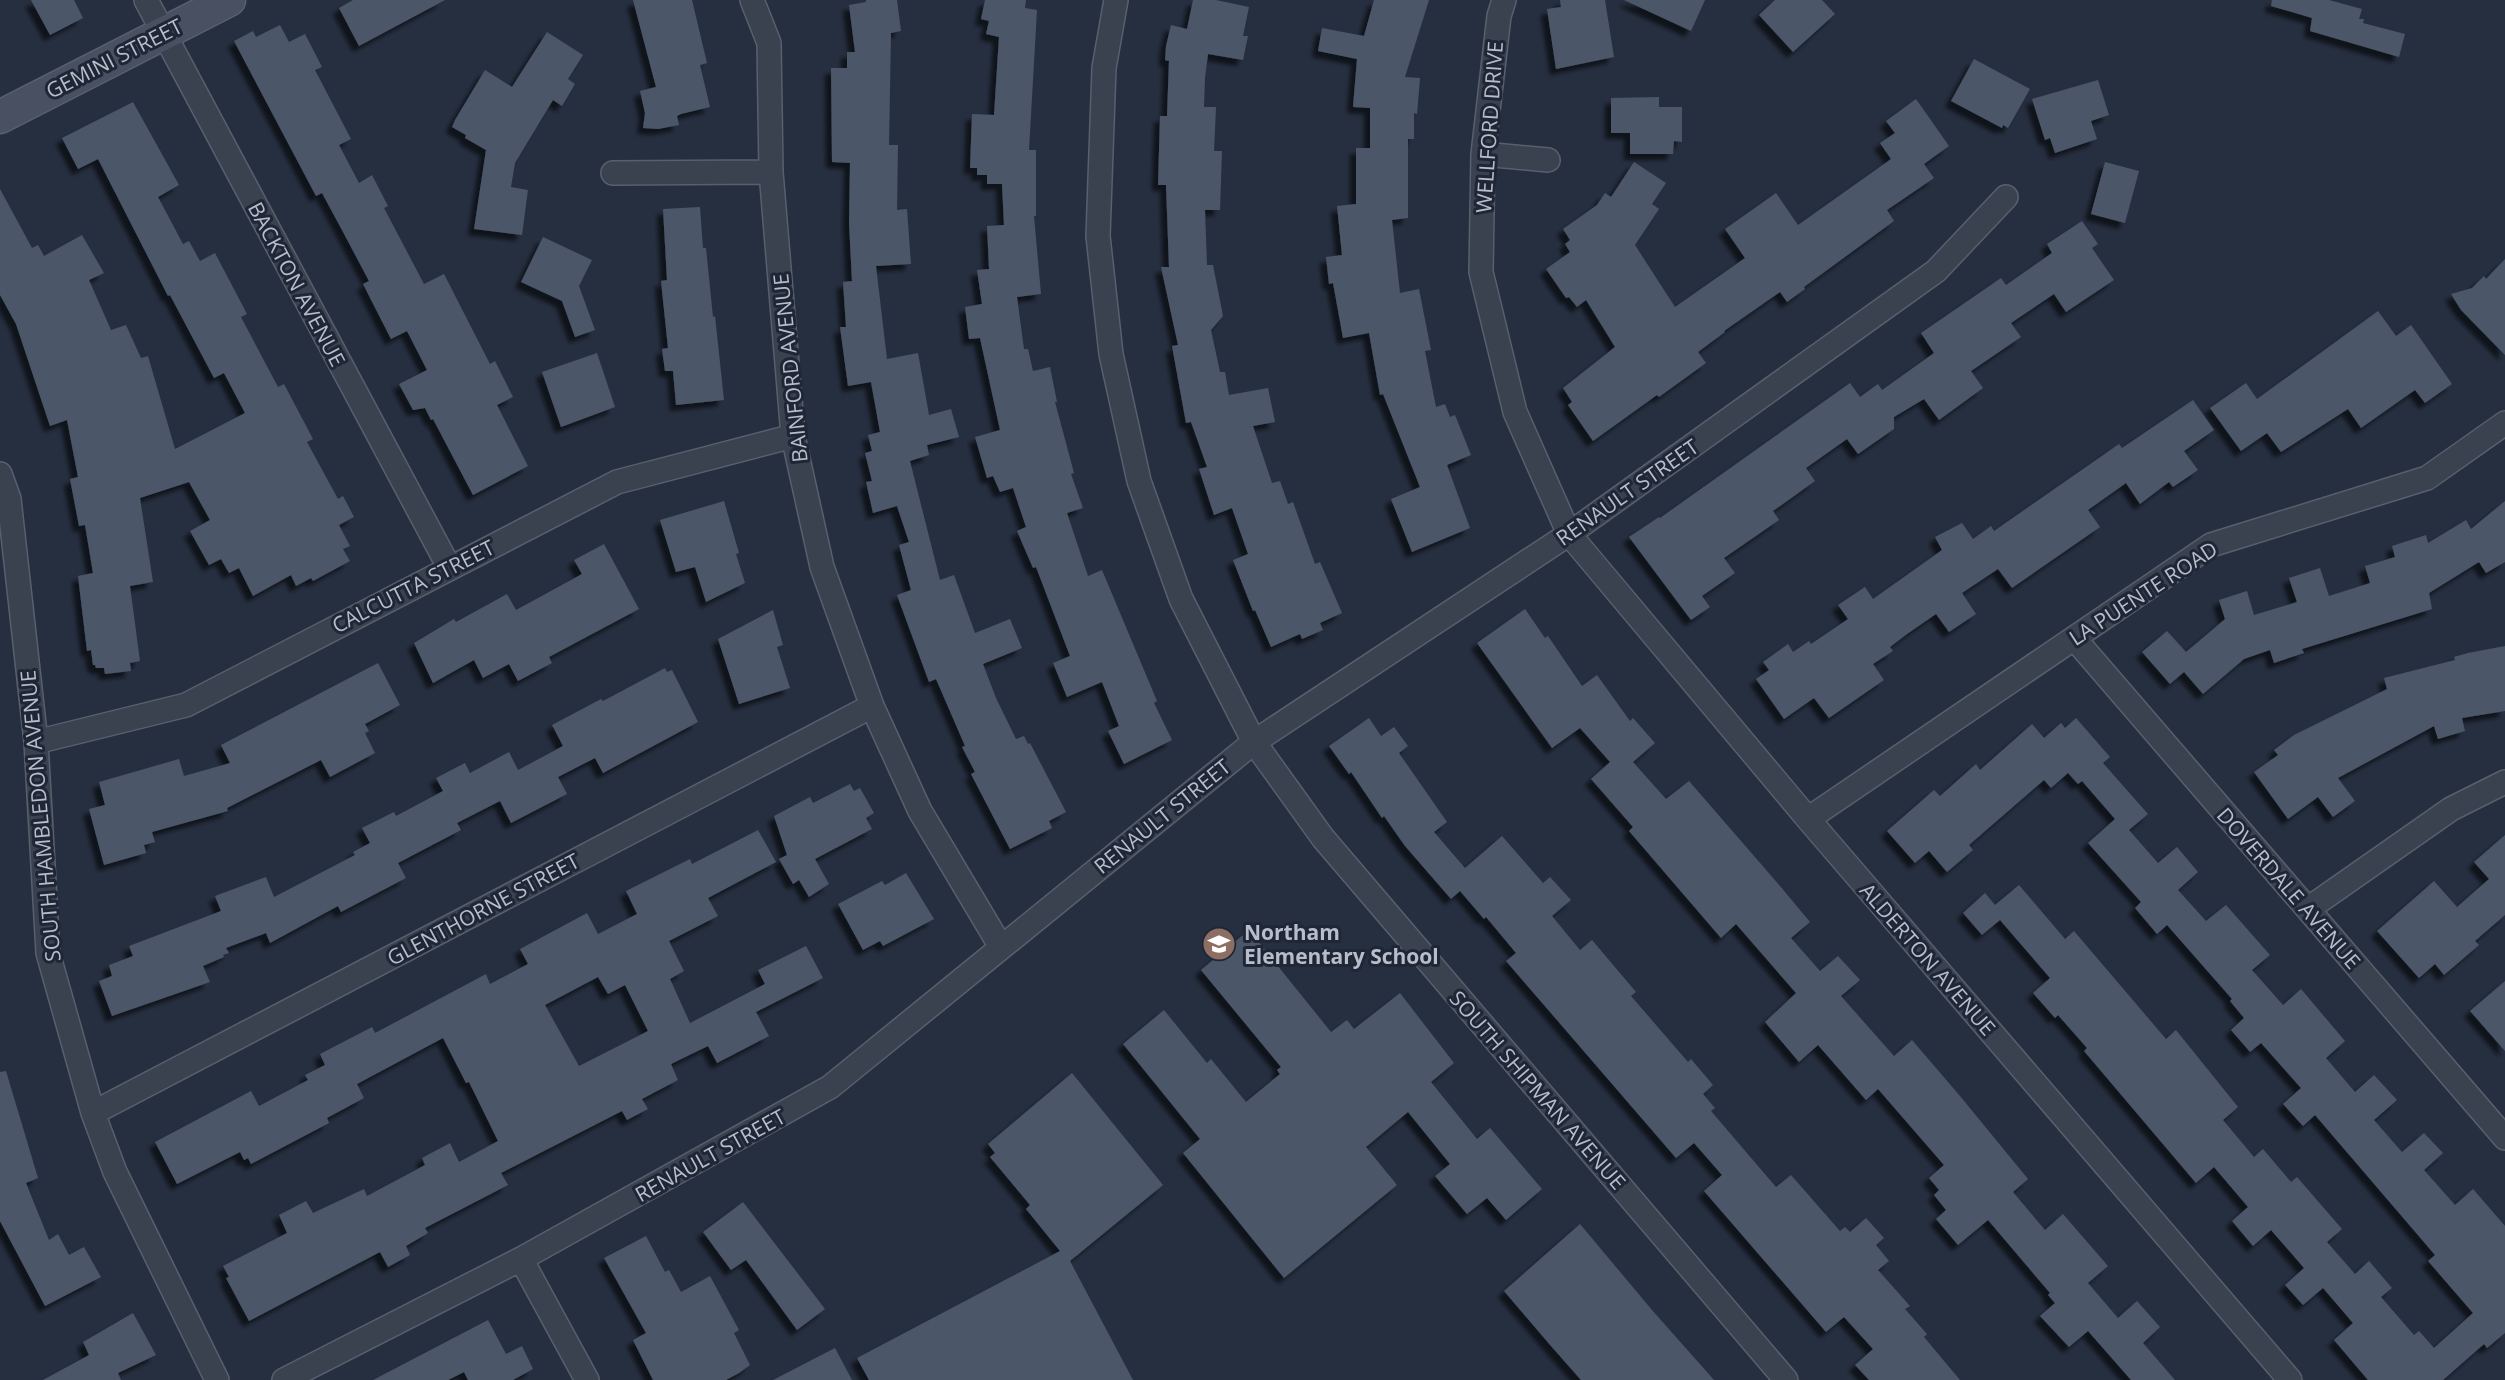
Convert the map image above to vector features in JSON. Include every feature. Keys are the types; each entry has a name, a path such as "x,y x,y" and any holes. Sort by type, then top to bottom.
{"street":[{"name":"BACKTON AVENUE","path":"146,0 449,567"},
{"name":"GEMINI STREET","path":"0,117 229,0"},
{"name":"BAINFORD AVENUE","path":"752,0 769,43 771,172 793,436 821,567 872,706 920,811 1001,947"},
{"name":"SOUTH SHIPMAN AVENUE","path":"1116,0 1104,68 1098,236 1111,354 1139,481 1181,599 1254,742 1323,838 1786,1380"},
{"name":"WELLFORD DRIVE","path":"1504,0 1499,16 1483,154 1481,272 1515,412 1569,534"},
{"path":"1483,154 1548,160"},
{"path":"613,173 771,172"},
{"name":"RENAULT STREET","path":"284,1380 521,1259 830,1087 1254,742 1569,534 1936,271 2006,197"},
{"name":"LA PUENTE ROAD","path":"1808,819 2211,545 2427,478 2505,423"},
{"name":"CALCUTTA STREET","path":"36,742 186,705 617,482 793,436"},
{"name":"SOUTH HAMBLEDON AVENUE","path":"0,474 9,499 36,742 47,953 93,1113 116,1172 217,1380"},
{"name":"ALDERTON AVENUE","path":"1569,534 1808,819 2290,1380"},
{"name":"DOVERDALE AVENUE","path":"2074,638 2505,1138"},
{"name":"GLENTHORNE STREET","path":"93,1113 872,706"},
{"path":"2308,909 2451,809 2505,782"},
{"path":"521,1259 587,1380"}],"building":[{"path":"31,0 74,0 83,18 50,35"},
{"path":"353,0 445,0 359,46 339,8"},
{"path":"633,0 692,0 707,63 700,65 710,107 677,116 679,125 658,129 643,128 645,113 640,91 656,87"},
{"path":"866,0 897,0 901,31 891,33 889,145 898,145 897,210 907,209 911,264 876,266 887,359 918,353 929,415 951,409 959,437 927,445 929,455 910,461 940,580 954,575 975,633 1010,619 1022,648 983,664 1016,739 1024,736 1028,744 1030,743 1066,812 1049,821 1052,828 1010,849 971,774 975,772 962,747 965,746 936,679 929,682 897,595 911,590 899,545 909,542 897,506 873,513 866,482 872,481 865,453 872,451 868,435 880,432 871,382 848,386 840,327 846,327 843,282 852,281 850,163 832,162 831,68 847,68 847,52 855,52 849,5"},
{"path":"985,0 1026,0 1025,8 1037,10 1029,150 1036,150 1034,216 1041,294 1017,297 1024,349 1028,349 1033,371 1050,367 1055,402 1074,473 1071,474 1083,508 1067,513 1088,576 1102,570 1157,701 1154,703 1172,740 1124,764 1108,731 1119,726 1102,682 1067,697 1053,663 1070,656 1036,567 1033,568 1017,531 1026,527 1013,488 1000,492 993,476 987,478 975,437 1000,430 980,338 969,339 965,307 982,304 977,270 989,269 987,226 1004,225 1002,184 987,184 987,175 977,175 977,168 970,168 972,114 994,115 999,37 986,34 989,21 981,19"},
{"path":"1193,0 1216,0 1249,7 1243,36 1248,36 1243,60 1208,54 1205,78 1204,107 1216,107 1214,151 1222,151 1220,210 1205,210 1207,265 1213,265 1223,316 1211,330 1220,372 1225,372 1229,395 1268,388 1275,422 1253,426 1272,483 1280,481 1288,504 1293,502 1315,564 1320,562 1342,613 1320,623 1323,630 1302,639 1300,634 1271,647 1233,560 1248,554 1232,508 1214,515 1199,469 1207,467 1191,422 1186,423 1172,346 1178,345 1161,267 1169,267 1166,185 1158,185 1160,116 1167,116 1169,61 1165,60 1166,46 1171,25 1187,29"},
{"path":"1374,0 1429,0 1405,77 1420,78 1417,114 1414,113 1414,139 1408,139 1408,218 1392,220 1400,293 1419,289 1431,350 1425,351 1436,407 1445,404 1450,417 1455,415 1471,455 1447,465 1470,528 1412,552 1391,499 1420,487 1383,394 1380,395 1369,333 1343,338 1333,283 1329,284 1326,257 1342,255 1337,206 1356,204 1356,148 1370,148 1370,108 1353,107 1357,59 1318,51 1322,28 1364,36"},
{"path":"1560,0 1605,0 1614,57 1556,69 1547,9 1561,7"},
{"path":"1624,0 1705,0 1691,31"},
{"path":"1775,0 1822,0 1835,14 1793,52 1759,15"},
{"path":"2272,0 2329,0 2362,9 2359,19 2364,19 2363,23 2405,34 2399,57 2310,31 2312,18 2271,6"},
{"path":"280,25 289,42 305,34 322,67 315,70 351,139 339,145 359,183 372,175 388,206 384,208 424,284 444,274 490,364 495,361 513,397 497,405 528,466 473,495 433,419 431,420 425,408 413,410 399,384 427,370 407,331 391,339 363,284 369,281 322,193 316,196 234,41 253,31 256,37"},
{"path":"547,32 583,55 568,79 575,84 562,106 553,100 515,163 511,187 528,190 522,235 474,229 486,150 452,127 485,70 512,87"},
{"path":"1974,59 2030,89 2008,128 2003,125 2002,128 1951,101"},
{"path":"2098,80 2109,115 2091,121 2097,139 2055,153 2050,138 2045,140 2032,99"},
{"path":"1659,97 1659,107 1682,107 1682,142 1674,141 1673,154 1630,154 1630,133 1611,133 1611,98"},
{"path":"1916,99 1949,146 1924,164 1934,178 1887,210 1894,221 1787,302 1780,292 1724,331 1698,352 1706,363 1593,441 1568,405 1572,402 1563,388 1615,347 1586,300 1577,307 1569,297 1566,298 1546,269 1570,252 1565,244 1570,240 1563,229 1597,205 1605,193 1611,197 1634,162 1666,183 1652,204 1659,209 1635,245 1675,307 1745,258 1725,229 1776,193 1798,225 1891,159 1880,143 1895,133 1886,121"},
{"path":"133,102 179,185 158,197 183,244 189,241 200,261 215,253 247,314 241,317 278,387 284,384 313,439 307,442 338,499 343,496 354,517 339,525 350,546 343,549 350,561 313,581 311,578 296,586 291,575 253,596 239,568 229,573 221,559 209,565 190,531 210,520 189,482 140,498 153,582 130,586 140,661 130,663 131,671 105,674 104,668 96,668 93,665 91,650 87,651 78,576 93,573 85,525 79,526 70,479 78,477 67,420 50,426 16,324 0,295 0,189 32,248 38,245 44,256 82,235 104,273 89,280 111,330 126,325 141,358 148,356 175,449 245,413 224,373 214,378 170,295 168,296 98,159 78,169 62,138"},
{"path":"2105,162 2139,171 2125,223 2091,214"},
{"path":"700,207 724,400 676,405 673,371 665,371 662,349 668,348 661,281 667,280 663,209"},
{"path":"2082,221 2098,244 2092,248 2114,280 2066,312 2054,294 2011,323 2021,337 1971,371 1983,388 1939,420 1924,399 1894,417 1894,429 1858,454 1847,439 1806,468 1815,481 1773,511 1779,520 1724,558 1735,573 1702,596 1710,607 1691,620 1629,537 1660,518 1850,383 1860,397 1878,384 1882,390 1934,353 1921,333 2001,278 2006,285 2052,253 2047,244"},
{"path":"543,237 592,260 579,286 595,330 575,337 562,301 521,282"},
{"path":"2505,259 2505,355 2461,310 2451,294 2472,288 2484,276 2486,279"},
{"path":"2378,311 2396,336 2411,325 2452,384 2425,403 2415,390 2361,428 2348,409 2281,452 2267,433 2241,451 2210,408 2246,383 2257,399"},
{"path":"597,353 615,407 561,427 542,372"},
{"path":"2193,400 2214,430 2184,451 2198,470 2173,487 2169,482 2140,504 2126,483 2088,510 2100,527 2012,588 1998,569 1962,593 1976,614 1949,632 1936,614 1907,634 1890,647 1893,651 1873,664 1884,680 1829,718 1814,698 1784,719 1756,679 1769,670 1763,662 1788,644 1793,652 1809,641 1811,644 1848,619 1838,605 1865,587 1873,599 1942,550 1935,537 1962,523 1973,539 1991,526 1994,531 2119,444 2122,448"},
{"path":"724,501 745,583 706,602 695,567 676,572 660,520"},
{"path":"2505,501 2505,562 2486,573 2479,562 2429,593 2432,609 2302,649 2304,653 2274,663 2270,650 2244,659 2203,694 2184,672 2170,684 2142,652 2167,631 2186,652 2225,619 2219,600 2247,591 2254,615 2297,602 2289,578 2320,568 2329,596 2370,583 2365,566 2395,557 2392,546 2426,535 2428,543 2466,520 2471,529"},
{"path":"604,544 639,609 549,657 552,663 518,681 509,664 483,678 474,660 433,683 414,643 454,619 456,622 507,594 516,610 582,574 574,560"},
{"path":"1525,609 1545,638 1548,636 1582,686 1597,675 1630,721 1633,718 1655,743 1633,762 1666,799 1689,781 1810,922 1791,938 1820,971 1838,956 1860,980 1841,996 1894,1056 1912,1040 1960,1096 2028,1179 2013,1192 2045,1230 2063,1214 2108,1266 2088,1283 2118,1318 2137,1301 2160,1327 2143,1343 2175,1380 2131,1380 2088,1331 2069,1347 2040,1316 2055,1303 2048,1295 2050,1293 1988,1220 1958,1245 1936,1219 1946,1210 1934,1195 1939,1190 1929,1178 1944,1165 1878,1089 1866,1100 1818,1045 1799,1062 1765,1022 1796,993 1736,924 1721,938 1629,831 1633,827 1591,779 1610,762 1580,728 1552,748 1477,643"},
{"path":"773,610 783,645 777,647 790,688 739,704 718,639"},
{"path":"2505,646 2505,711 2462,718 2465,731 2438,739 2434,726 2338,778 2355,801 2333,817 2318,797 2288,819 2254,772 2278,755 2274,750 2294,735 2387,689 2384,678 2455,660 2454,657 2468,653"},
{"path":"378,663 400,705 365,724 369,731 365,733 375,753 330,777 321,760 227,808 228,811 152,832 155,842 144,845 146,853 104,865 89,809 105,805 99,782 179,759 184,776 230,763 221,745"},
{"path":"665,668 667,672 672,670 698,722 603,773 595,758 558,777 567,794 511,823 500,801 457,823 461,830 398,863 406,878 341,912 338,906 270,943 266,933 226,948 229,953 223,955 224,957 203,966 210,982 112,1016 99,981 112,976 109,965 133,956 129,946 221,911 215,896 266,877 274,897 355,855 353,852 370,843 362,828 394,812 396,816 443,791 436,778 465,763 470,773 509,752 518,770 563,746 552,725"},
{"path":"1369,718 1381,736 1394,727 1408,746 1399,753 1447,822 1434,832 1465,868 1502,836 1543,883 1550,877 1571,900 1552,916 1580,950 1592,940 1636,992 1631,996 1688,1062 1691,1059 1713,1085 1703,1094 1715,1108 1711,1111 1776,1187 1791,1175 1840,1231 1845,1227 1850,1232 1866,1218 1884,1238 1876,1245 1889,1261 1878,1270 1910,1306 1905,1309 1927,1334 1924,1337 1960,1380 1869,1380 1855,1365 1873,1349 1844,1317 1826,1332 1704,1191 1722,1175 1694,1143 1676,1158 1506,961 1516,953 1486,917 1484,919 1460,891 1451,899 1405,846 1384,816 1382,818 1351,772 1349,774 1329,746"},
{"path":"2076,718 2110,757 2103,763 2148,814 2129,830 2158,863 2177,847 2198,872 2178,890 2206,921 2226,905 2270,955 2252,970 2283,1005 2301,989 2345,1041 2326,1058 2355,1092 2374,1075 2397,1100 2374,1120 2402,1152 2424,1133 2443,1153 2424,1170 2455,1205 2473,1189 2505,1226 2505,1333 2487,1348 2484,1344 2443,1380 2368,1380 2334,1340 2353,1323 2323,1288 2303,1305 2285,1285 2304,1268 2271,1230 2253,1246 2232,1221 2248,1207 2214,1167 2196,1183 2084,1051 2087,1048 2058,1015 2055,1018 2033,993 2050,978 2000,920 1982,935 1963,913 1985,893 1995,905 2019,885 2065,939 2074,931 2166,1039 2176,1030 2238,1107 2223,1120 2254,1157 2263,1149 2291,1182 2297,1177 2342,1229 2327,1242 2355,1274 2369,1261 2392,1288 2381,1297 2414,1335 2419,1331 2434,1348 2473,1313 2428,1261 2435,1255 2315,1115 2303,1126 2283,1104 2301,1088 2261,1043 2250,1052 2231,1030 2244,1018 2230,1001 2232,999 2167,925 2157,934 2135,908 2141,902 2088,843 2115,819 2082,781 2078,784 2068,773 2051,788 2044,780 1969,845 1973,850 1947,872 1929,851 1915,863 1887,831 1934,790 1940,796 1976,764 1980,770 2032,724 2044,738 2061,723 2065,728"},
{"path":"850,784 854,791 860,788 874,813 866,818 872,829 815,859 829,884 809,897 799,880 793,884 779,859 787,855 774,816 810,797 813,803"},
{"path":"758,830 776,862 708,898 718,916 669,941 684,971 670,979 690,1023 765,984 758,970 806,946 823,978 756,1012 769,1036 717,1063 708,1046 671,1064 678,1080 642,1099 648,1109 627,1120 622,1111 501,1173 508,1185 425,1228 428,1233 406,1246 410,1255 388,1267 380,1252 249,1321 226,1278 229,1277 223,1266 287,1233 279,1215 306,1201 313,1213 364,1189 367,1196 425,1165 422,1158 450,1143 459,1162 498,1141 469,1082 466,1083 443,1038 357,1084 364,1098 327,1118 329,1123 251,1164 248,1158 244,1160 240,1152 177,1184 155,1142 251,1091 259,1106 308,1080 305,1075 325,1065 320,1054 372,1027 375,1033 486,974 490,984 528,964 520,949 587,913 598,934 637,914 626,891 690,859 692,864","holes":["598,977 608,994 625,985 648,1031 579,1066 545,1005"]},
{"path":"2505,835 2505,915 2475,941 2479,945 2444,975 2435,964 2419,978 2377,931 2434,881 2457,907 2489,879 2474,862"},
{"path":"906,873 934,919 883,946 880,941 863,950 838,904 882,881 885,885"},
{"path":"1249,930 1331,1032 1347,1020 1354,1029 1400,993 1454,1063 1431,1082 1477,1139 1490,1128 1542,1189 1506,1220 1487,1198 1467,1214 1435,1176 1450,1164 1408,1112 1366,1147 1397,1185 1284,1278 1183,1153 1200,1139 1123,1044 1164,1010 1207,1063 1211,1059 1246,1102 1280,1074 1277,1070 1281,1067 1201,970"},
{"path":"2505,981 2505,1051 2470,1011"},
{"path":"6,1071 38,1178 26,1183 49,1240 58,1234 69,1255 84,1247 101,1277 45,1306 0,1221 0,1072"},
{"path":"1072,1073 1163,1185 1070,1261 1133,1380 869,1380 857,1358 1060,1251 1026,1209 1030,1205 990,1157 995,1153 988,1144"},
{"path":"743,1202 825,1309 797,1330 746,1260 731,1270 703,1232"},
{"path":"1580,1224 1714,1380 1581,1380 1551,1346 1504,1291"},
{"path":"646,1236 665,1272 669,1270 681,1292 710,1276 739,1330 734,1333 750,1365 726,1380 653,1380 633,1340 646,1333 604,1258"},
{"path":"133,1313 156,1355 118,1373 121,1380 43,1380 89,1355 83,1342"},
{"path":"488,1320 506,1354 522,1346 533,1369 513,1380 468,1380 464,1372 448,1380 373,1380"},
{"path":"835,1348 852,1380 773,1380"}],"place":[{"name":"Northam Elementary School","path":"1219,944"}]}
